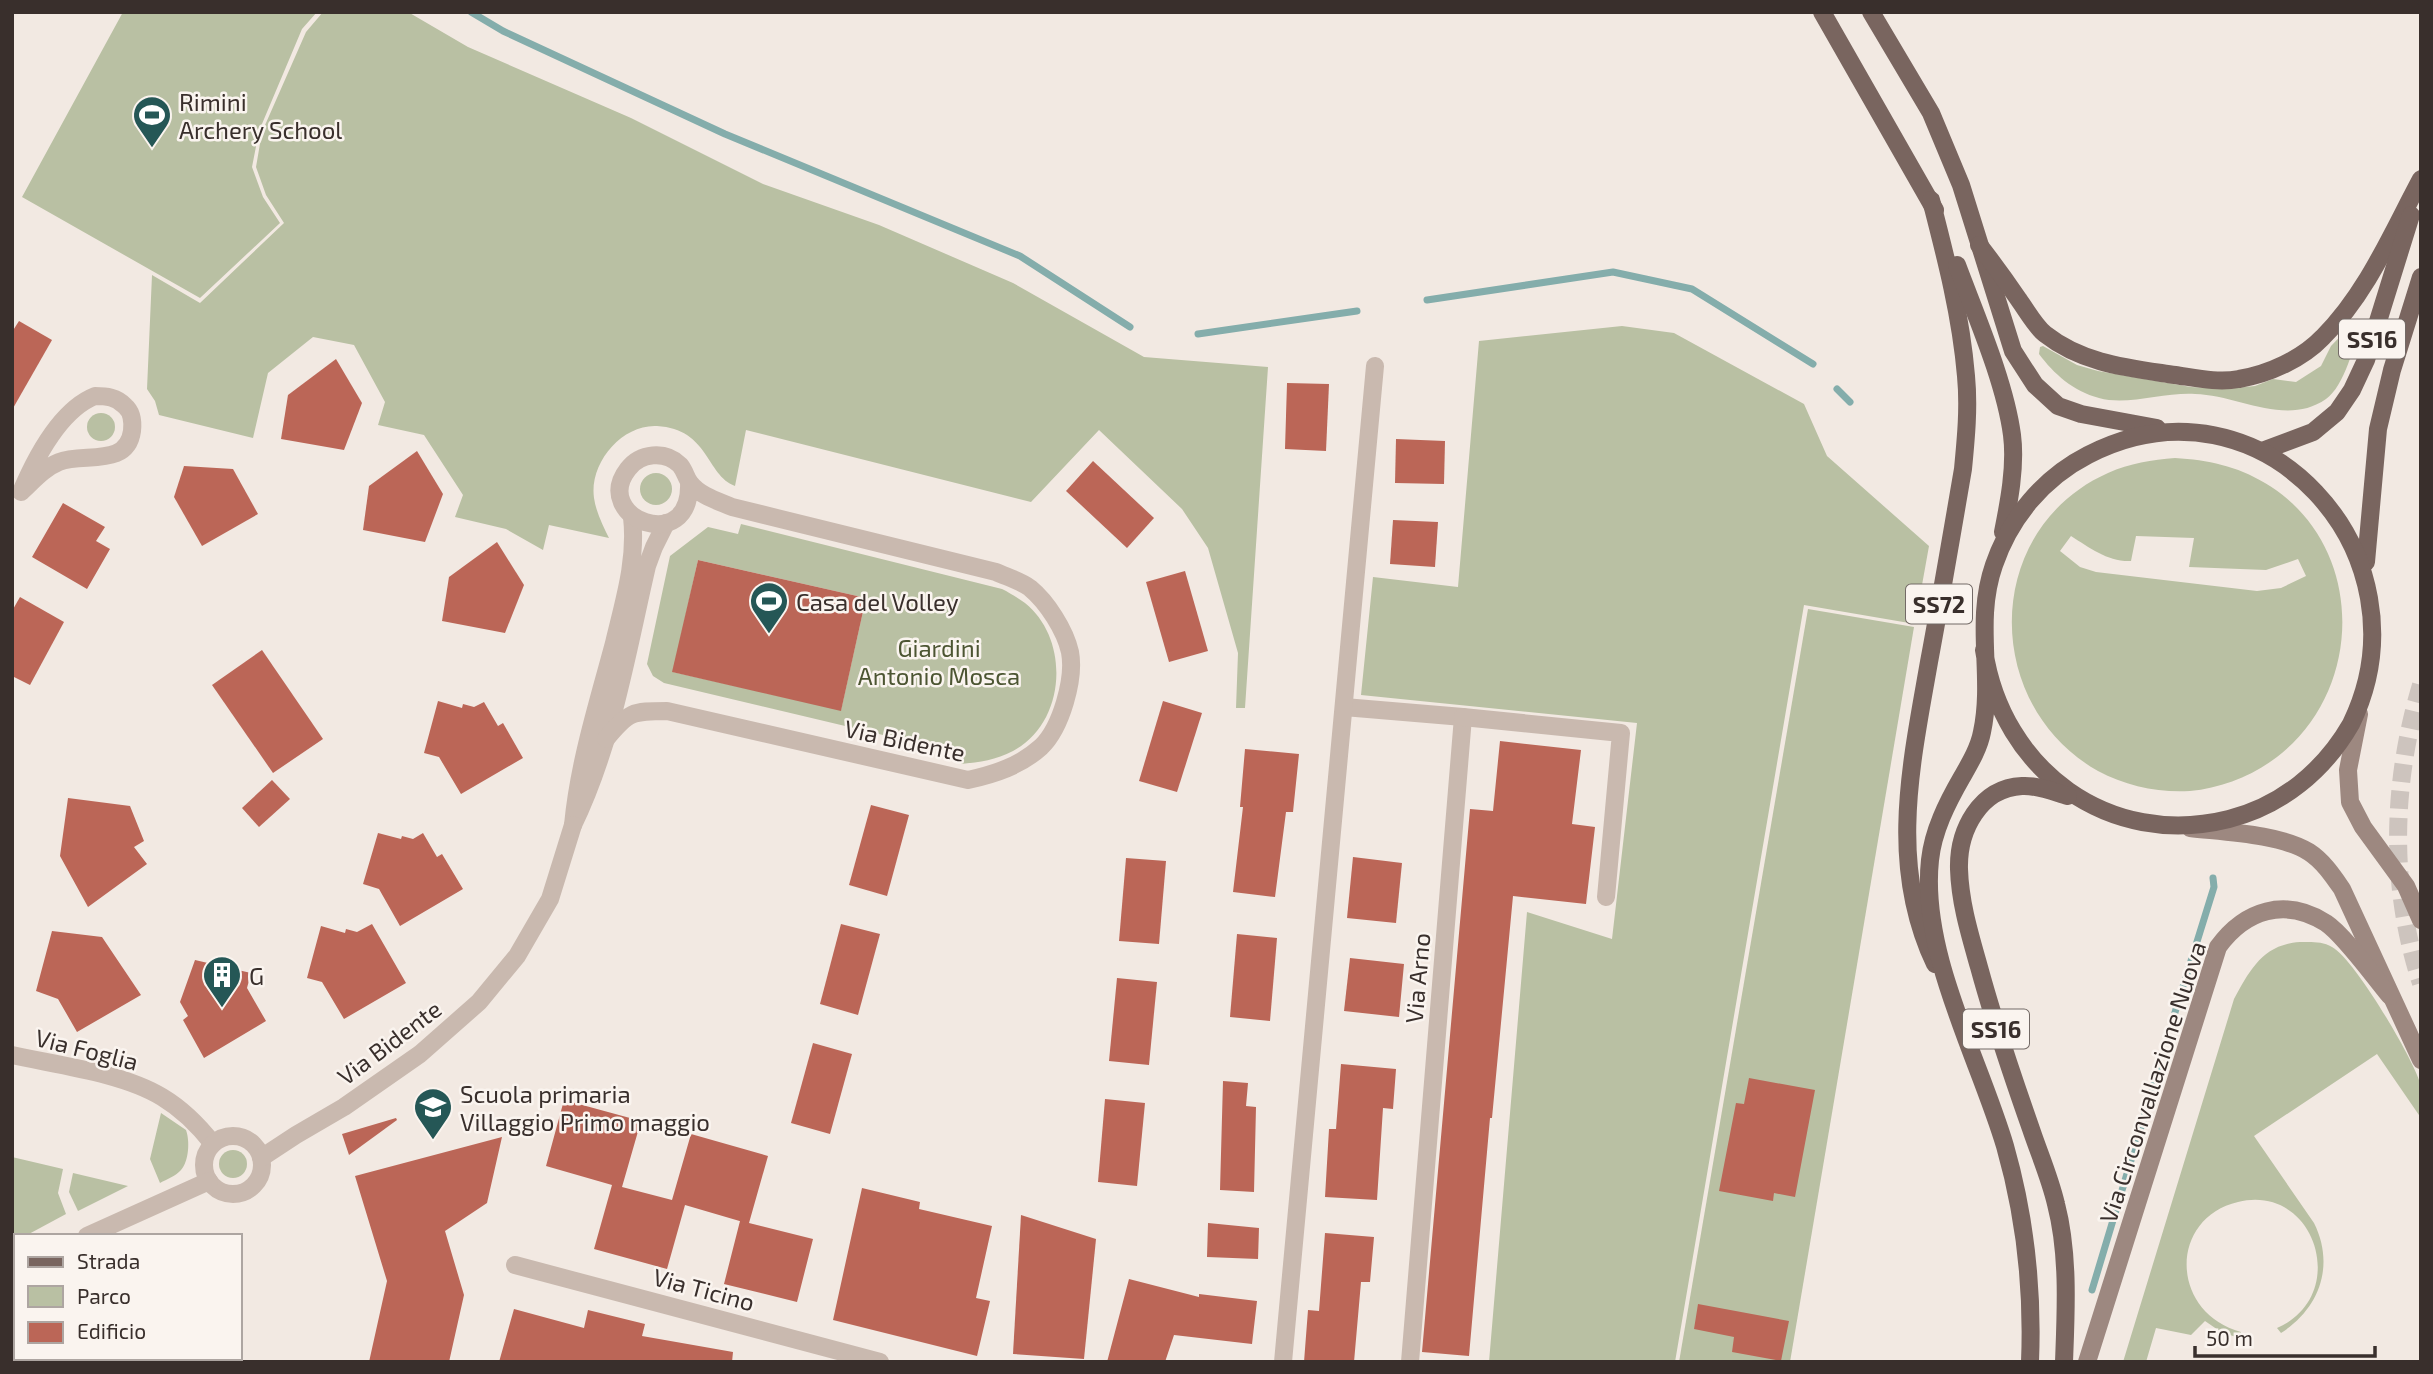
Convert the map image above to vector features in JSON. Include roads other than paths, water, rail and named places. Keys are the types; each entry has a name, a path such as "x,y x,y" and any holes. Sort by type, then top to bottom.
{"main road":[{"name":"SS72","path":"1822,12 1931,200 1980,326 2012,436 2008,506 1998,551"},
{"path":"1871,12 1931,113 1961,185 2013,351 2035,385 2058,406 2069,410 2172,431"},
{"path":"1979,244 2043,333 2061,345 2087,358 2110,365 2217,381 2238,380 2264,374 2292,360 2322,338 2357,295 2421,181"},
{"name":"SS16","path":"2265,450 2313,432 2337,412 2352,390 2366,360 2421,181"},
{"name":"SS72","path":"1931,200 1962,335 1967,426 1963,469 1907,802 1907,859 1910,885 1923,938 1953,1003"},
{"name":"Via Circonvallazione Nuova","path":"2366,566 2378,429 2392,370 2421,277"},
{"name":"Via Circonvallazione Nuova","path":"2030,1362 2031,1306 2026,1245 2005,1147 1953,1003 1932,923 1930,861 1934,838 1982,736 1986,678 1983,613 1998,551 2019,514 2046,483 2073,462 2105,446 2134,436 2172,431 2203,432 2237,439 2265,450 2295,468 2323,492 2345,522 2366,566 2374,598 2374,661 2363,699 2334,750 2320,767 2272,802 2238,816 2193,825 2169,825 2125,818 2083,800 2025,786 1994,794 1976,810 1965,831 1959,866 1966,922 1995,1023 2056,1205 2064,1260 2064,1362"},
{"name":"Via Circonvallazione Nuova","path":"1984,650 1996,700 2015,736 2049,776 2083,800"},
{"path":"2363,699 2348,770 2350,802 2363,827 2406,886 2421,920"},
{"path":"2169,825 2268,838 2309,852 2327,868 2342,889 2421,1060"},
{"name":"Via Circonvallazione Nuova","path":"2087,1362 2218,947 2229,933 2261,912 2295,909 2328,924 2390,996"}],"street":[{"path":"1283,1362 1376,366"},
{"path":"95,396 105,396 125,405 133,424 131,436 120,452 101,458 77,457 62,460 42,472 17,500 32,465 71,409 95,396"},
{"name":"Via Bidente","path":"573,825 577,785 634,558 632,517 624,508 620,484 632,463 643,457 654,455 677,462 690,483 706,496 732,507 996,572 1028,587 1042,600 1055,618 1070,652 1068,691 1057,725 1042,746 1019,763 995,775 968,780 667,712 642,711 623,718 606,739"},
{"name":"Via Bidente","path":"261,1158 344,1107 420,1054 479,1002 517,956 550,899 573,825 590,790 606,739 647,566 666,523 675,519 687,504 690,483"},
{"path":"632,517 654,525 666,523"},
{"path":"1344,706 1621,733 1606,897"},
{"name":"Via Arno","path":"1410,1362 1463,718"},
{"name":"Via Foglia","path":"12,1055 124,1080 162,1096 197,1124 213,1144"},
{"path":"237,1136 252,1143 261,1158 260,1175 255,1183 242,1192 223,1192 209,1181 205,1172 207,1152 220,1139 237,1136"},
{"path":"91,1234 209,1181"},
{"name":"Via Ticino","path":"515,1265 880,1362"}],"waterway":[{"path":"471,12 503,31 725,134 1020,256 1130,327"},
{"path":"1427,300 1613,272 1692,289 1813,364"},
{"path":"1198,334 1357,311"},
{"path":"1837,389 1850,402"},
{"path":"2172,1022 2214,887 2213,878"},
{"path":"2092,1290 2160,1064"}],"tunnel":[{"path":"2421,685 2404,759 2398,834 2403,909 2421,983"}],"place":[{"name":"Rimini Archery School","path":"152,149"},
{"name":"Casa del Volley","path":"769,635"},
{"name":"G","path":"222,1009"},
{"name":"Scuola primaria Villaggio Primo maggio","path":"433,1141"}],"park label":[{"name":"Giardini Antonio Mosca","path":"939,661"}]}
